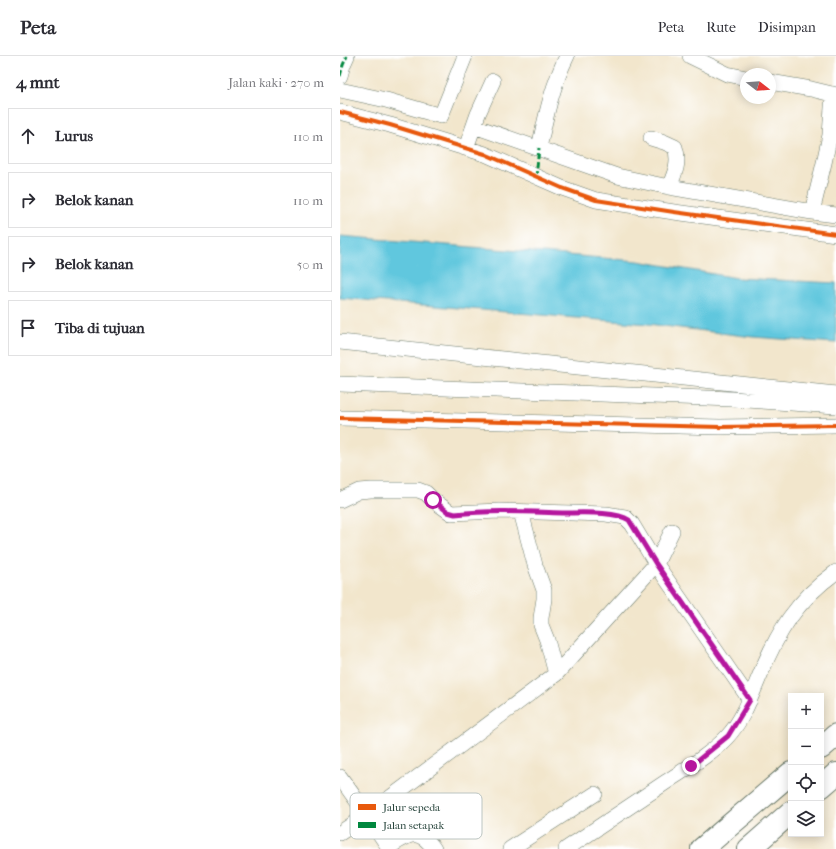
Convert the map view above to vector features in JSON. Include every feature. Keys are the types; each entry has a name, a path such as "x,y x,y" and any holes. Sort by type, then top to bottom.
{"highway":[{"path":"824,745 836,735"},
{"path":"824,784 836,774"},
{"path":"702,849 788,776"},
{"path":"748,849 788,815"}],"street":[{"path":"340,76 347,56"},
{"path":"340,90 386,100 441,116 464,56"},
{"path":"539,148 550,98 555,82 567,56"},
{"path":"690,56 727,74 740,77"},
{"path":"466,148 494,81"},
{"path":"776,83 811,89 834,95 828,142 812,212"},
{"path":"340,112 466,148 495,158 562,188 596,200 836,234"},
{"path":"474,126 606,173 669,187 836,215"},
{"path":"651,138 675,147 678,156 676,171 669,187"},
{"path":"340,342 836,394"},
{"path":"340,384 732,399 836,406"},
{"path":"340,418 720,427 836,425"},
{"path":"340,500 359,491 418,490 426,493 451,514 521,512 606,514 625,517 632,524 656,564 750,700"},
{"path":"521,512 535,565 544,590 541,625 547,640 556,674"},
{"path":"396,793 556,674 656,564 672,531"},
{"path":"566,849 691,766 728,736 750,700 783,626 807,596 836,572"},
{"path":"340,777 351,793"},
{"path":"510,849 594,794"},
{"path":"340,833 350,826"},
{"path":"383,839 390,848 404,839"},
{"path":"427,839 434,849"}],"water":[{"path":"340,236 638,261 737,278 836,283 836,343 753,337 648,324 340,298"}],"marked path":[{"path":"340,76 347,56"},
{"path":"536,177 539,148"}],"cycle path":[{"path":"340,112 390,125 485,154 562,188 596,200 836,234"},
{"path":"340,418 720,427 836,425"}],"route":[{"path":"433,500 451,514 500,511 606,514 625,517 629,520 656,564 750,700 728,736 691,766"}]}
